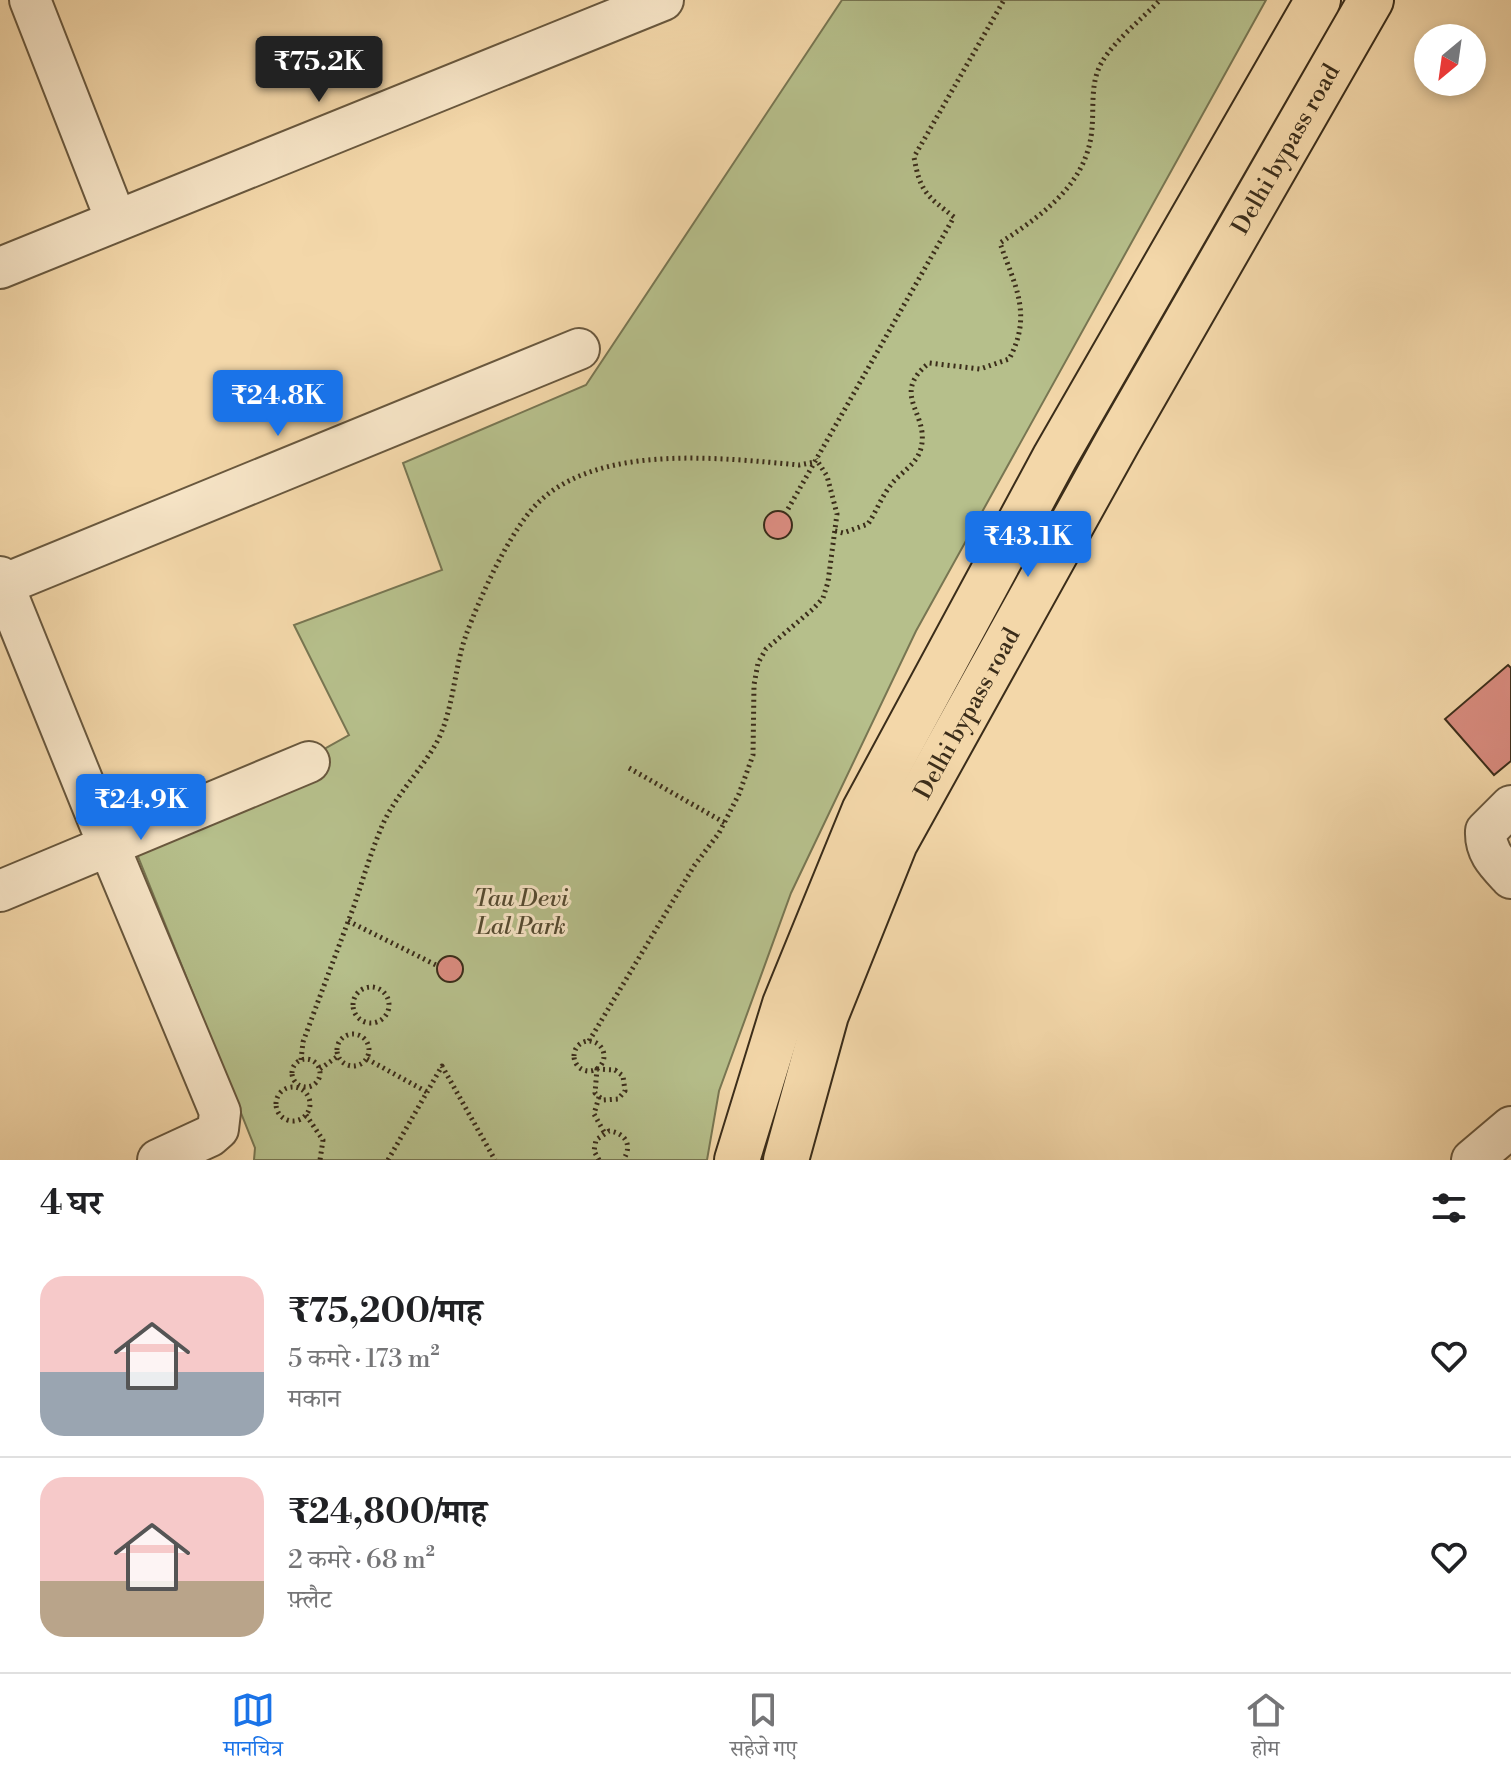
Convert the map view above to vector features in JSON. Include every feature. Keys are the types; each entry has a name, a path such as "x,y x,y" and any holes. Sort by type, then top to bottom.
{"main road":[{"name":"Delhi bypass road","path":"737,1160 785,1004 864,811 1055,457 1318,0"},
{"name":"Delhi bypass road","path":"786,1160 826,1015 895,843 1118,441 1371,0"}],"street":[{"path":"30,0 116,220"},
{"path":"0,268 663,0"},
{"path":"158,1160 210,1136 221,1122 220,1112 1,583 579,349"},
{"path":"0,891 309,762"},
{"path":"1511,806 1486,831 1486,841 1489,853 1511,878"},
{"path":"1472,1160 1511,1127"}],"path":[{"path":"788,509 954,217 927,196 914,157 1004,0"},
{"path":"835,531 843,533 868,524 891,484 915,461 923,434 911,397 911,385 918,372 929,363 980,369 1009,359 1023,326 1000,243 1065,193 1075,180 1092,133 1094,87 1103,60 1160,0"},
{"path":"301,1060 314,1061 320,1069 319,1078 314,1085 300,1088 289,1087 280,1092 276,1107 286,1120 296,1121 306,1115 310,1100 300,1088 294,1080 292,1071 301,1060 303,1042 383,824 438,740 450,706 457,664 467,633 494,573 522,522 542,499 589,471 613,465 687,458 799,465 816,460"},
{"path":"589,1041 694,866 725,823 739,794 753,755 754,685 758,663 766,649 823,598 837,514 827,476 816,460"},
{"path":"629,768 725,823"},
{"path":"348,921 438,966"},
{"path":"375,987 388,999 388,1010 376,1022 364,1022 355,1014 354,997 363,989 375,987"},
{"path":"360,1035 364,1022"},
{"path":"360,1035 368,1043 367,1059 359,1065 349,1066 338,1056 338,1045 344,1036 360,1035"},
{"path":"597,1069 594,1087 599,1097 608,1101 618,1099 625,1091 625,1081 615,1070 597,1069 583,1070 574,1059 577,1045 596,1042 603,1050 603,1061 597,1069"},
{"path":"320,1069 338,1056"},
{"path":"367,1059 427,1092"},
{"path":"388,1160 442,1066 495,1160"},
{"path":"599,1097 594,1114 604,1132"},
{"path":"306,1115 323,1140 320,1160"},
{"path":"599,1160 594,1146 596,1140 604,1132 615,1131 624,1137 629,1148 623,1160"}],"green space":[{"name":"Tau Devi Lal Park","path":"842,0 1266,0 916,631 791,893 719,1091 707,1160 254,1160 255,1148 137,854 349,735 294,625 442,570 403,463 586,385"}],"building":[{"path":"778,511 788,515 792,525 788,535 778,539 768,535 764,525 768,515"},
{"path":"1508,665 1511,668 1511,761 1494,775 1445,719"},
{"path":"450,956 459,960 463,969 459,978 450,982 441,978 437,969 441,960"}]}
